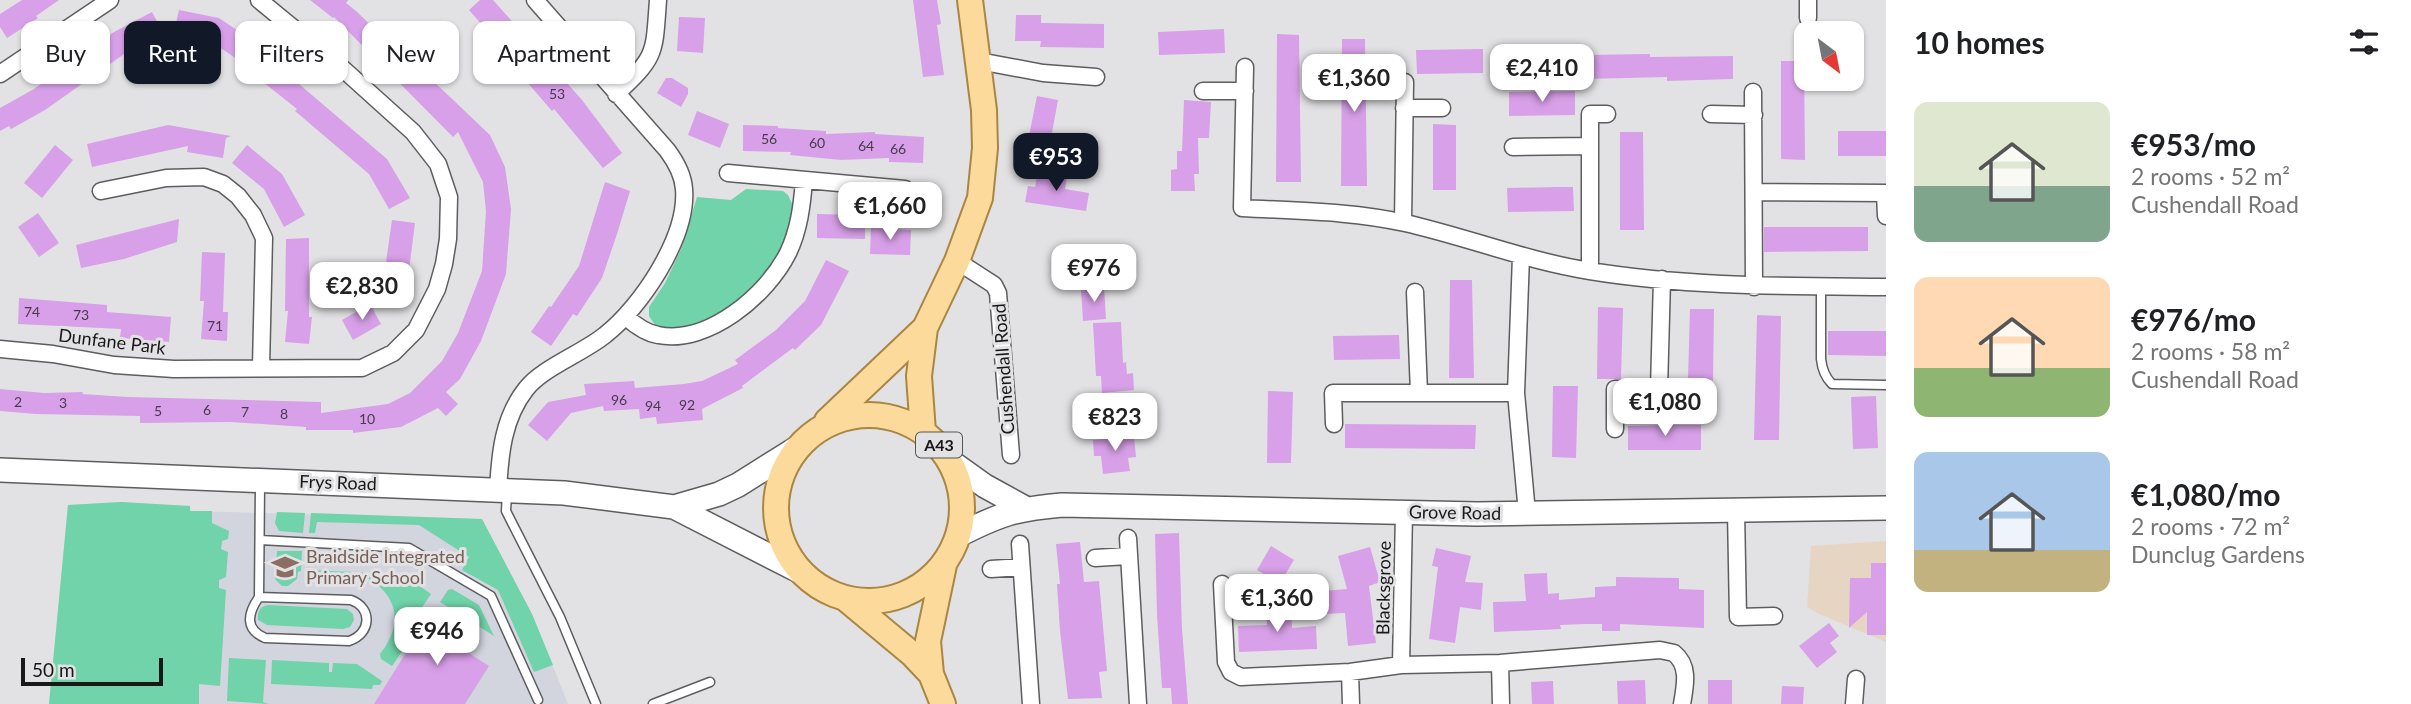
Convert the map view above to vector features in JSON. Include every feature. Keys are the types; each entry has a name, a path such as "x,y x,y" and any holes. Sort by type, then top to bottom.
{"main road":[{"name":"A43","path":"923,432 919,376 925,328 957,261 980,198 983,173 984,110 970,0"},
{"name":"A43","path":"925,328 797,448 783,471 776,496 776,523 784,549 799,571 821,588 846,599 912,654 931,674"},
{"name":"A43","path":"817,430 842,418 870,414 898,419 923,432 938,445 950,461 960,485 963,510 959,535 944,564 928,641 931,674 943,704"},
{"name":"A43","path":"846,599 873,602 900,596 925,583 944,564"}],"street":[{"path":"0,74 110,0"},
{"name":"Dunfane Park","path":"0,349 53,354 114,365 174,369 362,368 384,359 403,346 422,320 441,277 448,239 449,197 441,171 425,144 342,68 259,0"},
{"path":"503,490 500,452 516,404 525,390 541,375 604,336 626,317 651,286 681,217 684,188 680,172 667,150 535,0"},
{"path":"616,94 645,66 653,53 658,0"},
{"path":"1808,0 1808,18"},
{"path":"979,61 1056,75 1096,77"},
{"path":"1245,67 1242,208 1352,215 1403,222 1521,256 1590,271 1754,287 1886,288"},
{"path":"1403,222 1405,82"},
{"path":"1203,91 1245,91"},
{"path":"1753,92 1754,287"},
{"path":"1404,108 1442,108"},
{"path":"1590,271 1590,114 1607,114"},
{"path":"1711,114 1754,115"},
{"path":"1513,147 1590,146"},
{"path":"728,173 905,190"},
{"path":"101,191 166,178 204,177 223,184 238,196 258,223 264,238 261,367"},
{"path":"626,317 648,332 676,336 706,329 737,310 765,285 788,252 800,219 804,180"},
{"path":"1754,192 1886,193 1886,216"},
{"path":"1521,256 1516,393 1527,513"},
{"name":"Cushendall Road","path":"957,261 994,285 999,294 1011,455"},
{"path":"1659,389 1662,279"},
{"path":"1415,292 1419,393"},
{"path":"1615,429 1615,389 1685,388"},
{"path":"1334,424 1333,393 1516,393"},
{"name":"Frys Road","path":"674,507 738,485 797,448"},
{"path":"950,461 985,486 1025,508"},
{"name":"Frys Road","path":"0,470 503,490 674,507 799,571"},
{"name":"Grove Road","path":"959,535 999,515 1025,508 1062,505 1404,513 1886,508"},
{"path":"1736,511 1738,617 1773,616"},
{"name":"Blacksgrove","path":"1401,665 1404,513"},
{"path":"1128,538 1138,704"},
{"path":"1020,544 1031,704"},
{"path":"1096,558 1128,556"},
{"path":"992,569 1021,568"},
{"path":"1222,584 1226,662 1235,675 1245,678 1350,672 1401,665 1500,663 1666,650 1677,655 1684,665 1682,704"},
{"path":"1500,663 1501,704"},
{"path":"1350,672 1351,704"},
{"path":"1854,704 1856,679"}],"lane":[{"path":"1821,286 1821,359 1827,379 1832,384 1886,386"},
{"path":"259,597 351,600 362,606 366,612 367,624 361,635 349,641 265,638 253,630 250,610 259,597 260,480"},
{"path":"503,490 506,511 560,617 596,704"},
{"path":"260,540 409,548 491,596 538,700"},
{"path":"653,704 710,682"}],"shaded area":[{"name":"Braidside Integrated Primary School","path":"121,502 190,506 191,511 482,519 532,614 568,704 49,704 68,505"},
{"path":"1886,541 1886,642 1807,607 1811,546"}],"green space":[{"path":"746,189 783,191 795,210 783,251 761,284 707,324 666,331 655,325 649,316 649,307 665,283 681,249 697,197 731,200"},
{"path":"121,502 190,506 190,511 212,511 212,523 229,531 228,539 222,541 221,549 228,552 226,577 219,580 219,588 226,590 220,686 199,684 199,704 49,704 68,505"},
{"path":"277,512 305,513 303,533 279,531 275,523"},
{"path":"311,513 482,519 532,614 553,665 534,672 498,590 462,570 469,557 419,525 317,522 315,533 309,533"},
{"path":"277,551 302,551 301,571 298,572 297,579 288,586 282,586 275,579"},
{"path":"308,570 404,575 431,594 413,621 419,626 392,666 381,659 380,654 390,638 394,622 392,605 382,589 373,581 355,575 308,574"},
{"path":"452,589 479,605 494,636 440,602 448,590"},
{"path":"268,605 347,609 353,614 354,620 350,627 343,629 267,625 258,620 258,617 261,608"},
{"path":"229,658 266,660 263,702 269,704 227,701"},
{"path":"272,660 329,663 329,672 332,672 333,663 357,664 382,681 380,685 373,685 372,689 271,684"}],"building":[{"path":"22,0 59,0 36,16 38,18 33,21 21,21 21,29 7,38 0,27 0,14"},
{"path":"310,0 348,0 346,3 366,21 362,21 362,45 348,31 348,21 333,18"},
{"path":"480,0 493,0 512,21 479,21 469,10"},
{"path":"913,0 937,0 941,24 937,25 944,75 923,77"},
{"path":"179,10 219,18 235,29 235,58 221,48 221,21 176,21"},
{"path":"152,12 157,21 135,21"},
{"path":"1016,15 1041,15 1041,23 1104,24 1104,48 1040,47 1041,41 1015,41"},
{"path":"679,17 705,18 703,53 677,51"},
{"path":"124,27 124,54 110,64 110,35"},
{"path":"1224,29 1225,53 1159,55 1158,32"},
{"path":"1277,34 1299,35 1301,182 1276,182"},
{"path":"1342,39 1365,39 1367,186 1341,186"},
{"path":"1483,49 1483,73 1417,74 1416,50"},
{"path":"1650,54 1650,57 1733,56 1733,79 1585,79 1584,55"},
{"path":"1781,61 1794,61 1794,91 1804,91 1805,160 1781,159"},
{"path":"666,78 672,78 688,88 681,107 657,93"},
{"path":"41,84 82,84 45,110 11,129 9,126 0,131 0,108"},
{"path":"266,84 299,84 387,159 410,198 389,209 369,174 295,111 297,109"},
{"path":"400,84 436,84 490,135 505,167 511,209 506,274 481,341 460,379 446,392 458,404 446,416 438,408 401,427 353,433 353,430 306,430 306,427 230,422 140,423 140,416 0,411 0,389 44,393 83,392 82,394 128,397 321,402 321,413 388,404 410,393 442,361 458,333 482,271 486,211 483,182 458,132 453,137"},
{"path":"529,84 568,84 622,153 603,168 554,109 552,111"},
{"path":"1575,91 1575,115 1509,116 1509,92"},
{"path":"1037,96 1058,100 1047,160 1025,156"},
{"path":"1184,100 1211,102 1209,138 1198,138 1199,174 1194,174 1195,191 1171,191 1171,170 1177,169 1177,151 1182,151"},
{"path":"697,111 729,124 720,148 688,135"},
{"path":"1433,124 1456,125 1456,190 1433,190"},
{"path":"168,125 231,136 226,138 223,158 187,152 188,146 92,167 87,144"},
{"path":"743,125 826,131 826,134 875,132 924,137 923,163 889,162 889,158 841,160 790,155 791,152 743,151"},
{"path":"1838,131 1886,131 1886,156 1838,156"},
{"path":"1620,132 1643,132 1644,230 1620,230"},
{"path":"55,145 73,160 42,198 24,183"},
{"path":"247,145 282,174 305,215 284,227 264,189 232,163"},
{"path":"1038,171 1067,177 1065,189 1089,193 1086,211 1025,202 1028,186 1035,187"},
{"path":"605,182 630,191 617,234 602,278 577,316 573,314 551,346 531,332 579,266"},
{"path":"1573,187 1574,211 1508,212 1507,188"},
{"path":"38,213 59,243 39,257 18,227"},
{"path":"817,214 865,215 865,239 817,238"},
{"path":"179,219 177,242 124,259 81,268 76,245"},
{"path":"392,220 415,223 409,270 394,299 373,288 386,262"},
{"path":"1764,227 1868,227 1868,251 1764,252"},
{"path":"871,228 911,230 910,255 870,254"},
{"path":"309,238 309,317 312,317 309,344 285,342 288,311 285,311 286,239"},
{"path":"202,252 225,253 223,312 228,312 227,341 201,339 204,301 200,301"},
{"path":"826,260 849,271 821,325 795,350 793,348 742,386 743,388 702,409 703,420 657,424 656,417 640,419 639,409 604,411 603,406 571,413 547,441 528,425 548,402 586,395 584,384 634,381 635,388 684,384 702,381 738,364 735,360 776,330 805,301"},
{"path":"1450,280 1472,280 1474,378 1449,378"},
{"path":"1104,287 1106,319 1083,321 1081,289"},
{"path":"19,298 107,305 107,312 171,317 169,342 120,338 121,329 18,324"},
{"path":"370,304 381,324 353,340 342,320"},
{"path":"1598,307 1623,308 1621,379 1597,379"},
{"path":"1690,309 1714,309 1713,381 1688,379"},
{"path":"1757,315 1781,316 1779,440 1754,440"},
{"path":"1121,322 1123,363 1126,362 1127,374 1133,373 1134,390 1102,393 1101,376 1096,376 1093,323"},
{"path":"1828,331 1886,331 1886,356 1828,355"},
{"path":"1399,335 1400,359 1334,360 1333,336"},
{"path":"1553,386 1578,386 1576,458 1552,457"},
{"path":"1268,391 1293,392 1291,463 1267,463"},
{"path":"1876,396 1878,448 1853,449 1851,397"},
{"path":"1345,424 1476,425 1475,449 1345,448"},
{"path":"1701,425 1701,450 1628,450 1628,426"},
{"path":"1134,436 1136,457 1128,458 1130,471 1103,474 1101,456 1094,456 1093,440"},
{"path":"1179,533 1188,704 1172,704 1171,688 1162,688 1157,615 1155,534"},
{"path":"1080,542 1084,582 1099,581 1107,671 1099,672 1102,698 1068,699 1060,631 1057,584 1060,584 1056,544"},
{"path":"1271,546 1294,560 1280,583 1257,570"},
{"path":"1370,547 1380,582 1369,586 1376,643 1348,646 1345,613 1324,614 1323,591 1347,589 1338,556"},
{"path":"1436,548 1471,556 1465,582 1483,583 1481,610 1460,607 1455,643 1429,639 1438,567 1432,566"},
{"path":"1871,563 1886,563 1886,635 1867,635 1867,612 1849,628 1850,578 1871,578"},
{"path":"1547,573 1548,594 1559,593 1559,600 1595,597 1595,587 1616,586 1616,577 1679,578 1679,589 1704,590 1704,628 1620,624 1620,631 1602,631 1602,624 1585,624 1560,625 1561,629 1494,632 1493,602 1526,601 1524,574"},
{"path":"1267,606 1291,606 1292,628 1316,626 1317,649 1239,652 1238,626 1267,625"},
{"path":"447,607 476,625 461,648 489,666 465,704 374,704 417,635 426,640"},
{"path":"1829,623 1839,636 1830,643 1837,652 1817,668 1799,646"},
{"path":"1645,680 1646,704 1618,704 1617,681"},
{"path":"1708,680 1732,680 1732,704 1708,704"},
{"path":"1553,681 1554,704 1532,704 1531,682"},
{"path":"1782,686 1804,687 1803,704 1781,704"}],"place":[{"name":"Braidside Integrated Primary School","path":"285,567"}]}
